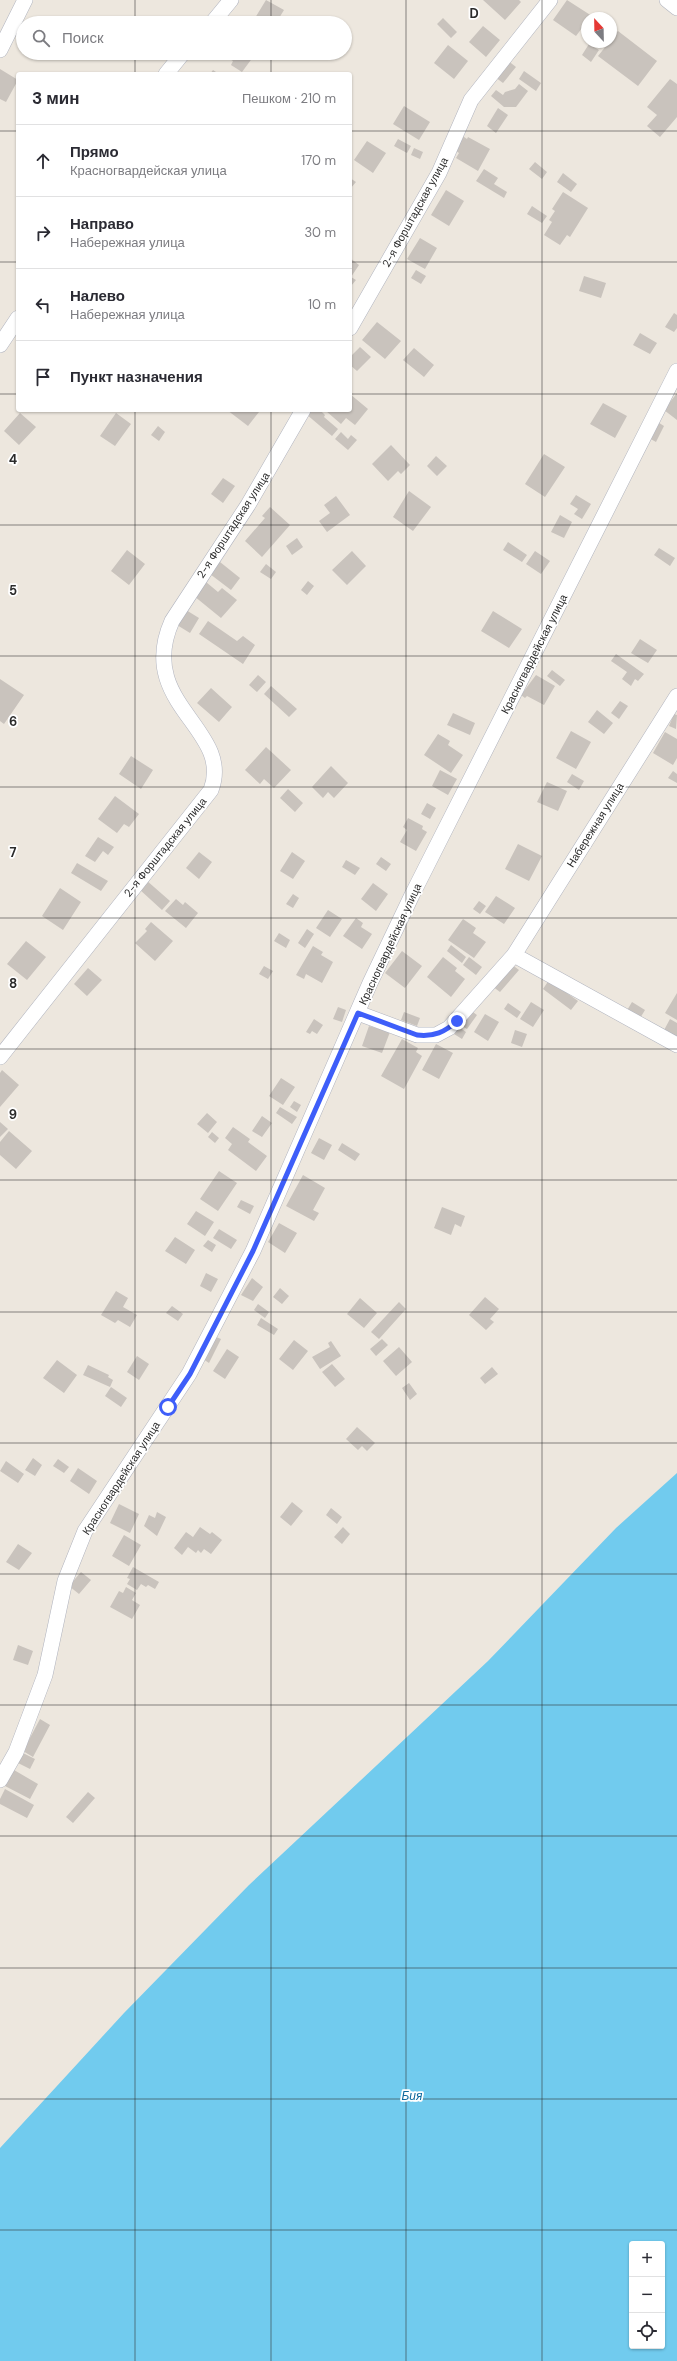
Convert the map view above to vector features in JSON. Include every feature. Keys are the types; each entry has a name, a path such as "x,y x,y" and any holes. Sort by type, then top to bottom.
{"street":[{"path":"218,16 231,0"},
{"name":"2-я Форштадская улица","path":"352,325 439,173 471,100 550,0"},
{"path":"667,0 677,8"},
{"path":"0,50 18,3"},
{"path":"168,72 177,60"},
{"path":"0,345 16,321"},
{"name":"Красногвардейская улица","path":"0,1780 16,1752 45,1675 65,1581 85,1530 190,1374 253,1251 412,895 677,371"},
{"name":"2-я Форштадская улица","path":"0,1057 211,790 215,770 210,748 176,699 163,668 166,635 172,621 252,498 302,412"},
{"name":"Набережная улица","path":"358,1013 417,1035 436,1035 449,1028 457,1021 514,955 677,696"},
{"path":"514,955 677,1045"}],"water":[{"name":"Бия","path":"677,1473 677,2361 0,2361 0,2148 124,2013 249,1885 488,1661 616,1528"}],"building":[{"path":"266,0 284,10 280,16 256,16"},
{"path":"483,0 519,0 521,2 505,20"},
{"path":"567,0 586,12 581,12 581,29 576,36 553,20"},
{"path":"443,18 457,32 451,38 437,24"},
{"path":"483,26 500,40 486,57 469,42"},
{"path":"618,31 657,61 638,86 598,56 604,48 617,48"},
{"path":"448,45 468,61 454,79 434,63"},
{"path":"586,48 596,48 599,50 591,62 582,55"},
{"path":"232,60 251,60 242,72 231,65 233,61"},
{"path":"507,60 516,67 503,83 495,77"},
{"path":"0,69 16,79 16,84 6,102 0,99"},
{"path":"524,71 541,83 536,91 519,79"},
{"path":"670,79 677,84 677,117 660,137 647,126 657,115 647,107"},
{"path":"519,84 528,91 516,107 504,107 491,96 496,90 503,95 505,92 515,89"},
{"path":"404,106 430,122 419,140 393,124"},
{"path":"498,108 508,115 496,133 487,126"},
{"path":"461,135 467,139 468,137 490,149 478,171 456,158 459,153 453,149"},
{"path":"398,139 411,146 407,153 394,146"},
{"path":"367,141 386,153 373,173 354,160"},
{"path":"414,148 423,152 420,159 411,155"},
{"path":"535,162 547,172 542,179 529,169"},
{"path":"484,169 498,178 494,184 507,192 504,198 476,181"},
{"path":"563,173 577,184 571,192 557,182"},
{"path":"352,179 356,182 352,187"},
{"path":"446,190 464,201 449,226 431,215"},
{"path":"563,192 588,208 570,237 567,235 560,245 544,235 552,222 549,220 555,211 552,209"},
{"path":"532,206 547,216 542,223 527,214"},
{"path":"420,238 437,248 425,269 407,259"},
{"path":"352,260 359,265 352,276"},
{"path":"416,270 426,276 421,284 411,278"},
{"path":"584,276 606,283 601,298 579,291"},
{"path":"352,278 356,280 352,285"},
{"path":"674,313 677,315 677,328 674,332 665,327"},
{"path":"377,322 401,341 385,359 362,340"},
{"path":"640,333 657,343 650,354 633,345"},
{"path":"360,347 371,357 357,371 352,367 352,355"},
{"path":"414,348 434,365 424,377 403,360"},
{"path":"677,393 677,420 664,410"},
{"path":"352,396 368,409 355,425 346,418 341,424 327,412 352,412"},
{"path":"603,403 627,416 615,438 590,424"},
{"path":"230,412 259,412 248,426"},
{"path":"308,412 322,412 325,415 324,417 338,429 332,436 306,414"},
{"path":"20,413 36,427 19,445 4,431"},
{"path":"116,413 131,424 115,446 100,436"},
{"path":"656,421 664,426 656,442 647,437"},
{"path":"158,426 165,432 159,441 151,435"},
{"path":"341,432 348,439 351,435 357,440 348,450 335,439"},
{"path":"391,445 410,465 401,474 398,471 388,481 372,464"},
{"path":"544,454 565,467 545,497 525,484"},
{"path":"436,456 447,466 437,476 427,466"},
{"path":"223,478 235,486 223,503 211,494"},
{"path":"409,491 431,507 413,531 393,517"},
{"path":"576,495 591,504 582,519 574,514 578,509 570,504"},
{"path":"336,496 350,515 327,532 319,521 330,513 324,505"},
{"path":"270,507 290,525 262,557 245,541 265,518 262,516"},
{"path":"560,515 572,522 564,538 551,532"},
{"path":"297,538 303,547 292,555 286,546"},
{"path":"508,542 527,555 522,562 503,550"},
{"path":"659,548 675,558 670,566 654,555"},
{"path":"127,550 145,564 129,585 111,571"},
{"path":"352,551 366,566 347,585 332,570"},
{"path":"535,551 550,561 541,574 526,564"},
{"path":"220,562 240,578 231,590 210,574"},
{"path":"266,564 276,572 271,579 260,572"},
{"path":"308,581 314,586 307,595 301,590"},
{"path":"206,582 218,592 222,588 237,600 221,618 194,596"},
{"path":"186,610 199,618 190,633 177,625"},
{"path":"493,611 522,629 509,648 481,631"},
{"path":"208,621 237,641 243,636 255,645 243,664 199,634"},
{"path":"640,639 657,650 648,663 631,653"},
{"path":"616,654 644,674 638,681 635,679 631,686 622,679 627,672 611,661"},
{"path":"552,670 565,680 560,686 547,676"},
{"path":"258,675 266,682 257,692 249,685"},
{"path":"536,675 555,686 544,705 527,696 525,698 521,695"},
{"path":"0,679 24,695 4,724 0,721"},
{"path":"271,686 297,709 289,717 264,694"},
{"path":"211,688 232,707 219,722 197,703"},
{"path":"620,701 628,706 619,719 611,713"},
{"path":"597,710 613,723 604,734 588,722"},
{"path":"453,713 475,723 470,735 447,725"},
{"path":"674,714 677,715 676,729 669,726"},
{"path":"571,731 591,742 576,769 556,758"},
{"path":"665,732 677,739 677,758 673,765 653,753"},
{"path":"438,734 450,741 448,745 463,755 451,773 424,755"},
{"path":"266,747 291,770 274,788 264,779 260,784 245,770"},
{"path":"131,756 153,770 141,789 119,774"},
{"path":"331,766 348,783 334,798 328,792 323,798 312,787"},
{"path":"440,770 457,779 448,795 432,786"},
{"path":"673,771 677,774 677,783 668,778"},
{"path":"572,774 584,781 579,790 567,782"},
{"path":"547,782 567,791 558,811 537,802"},
{"path":"288,789 303,803 295,812 280,798"},
{"path":"115,796 139,814 129,827 124,824 117,833 98,819"},
{"path":"427,803 436,808 430,819 421,814"},
{"path":"408,818 423,826 422,829 427,832 416,851 400,842 407,830 403,827"},
{"path":"98,837 114,847 108,855 103,851 95,862 85,856"},
{"path":"518,844 542,856 529,881 505,869"},
{"path":"199,852 212,862 199,879 186,868"},
{"path":"292,852 305,861 293,879 280,871"},
{"path":"381,857 391,864 386,871 376,864"},
{"path":"346,860 360,868 355,875 342,867"},
{"path":"77,863 108,881 101,891 71,873"},
{"path":"146,880 170,901 162,910 139,889"},
{"path":"373,883 388,894 376,911 361,899"},
{"path":"60,888 81,902 63,930 42,916"},
{"path":"293,894 299,898 293,908 286,904"},
{"path":"496,896 515,908 504,924 485,912"},
{"path":"176,899 183,905 185,902 198,913 186,928 165,911"},
{"path":"479,901 486,906 480,914 473,909"},
{"path":"328,910 342,919 330,937 316,928"},
{"path":"356,918 363,923 361,927 372,934 362,949 343,936"},
{"path":"463,919 476,928 473,933 486,942 474,958 448,940"},
{"path":"151,922 173,941 155,961 135,943 147,931 145,929"},
{"path":"307,929 314,934 305,948 298,943"},
{"path":"279,933 290,940 286,948 274,941"},
{"path":"26,941 46,957 27,980 7,964"},
{"path":"451,945 466,957 462,963 447,951"},
{"path":"313,946 323,952 321,955 333,962 322,983 306,974 304,979 296,975"},
{"path":"402,951 422,966 405,988 385,973"},
{"path":"443,957 457,968 455,971 465,979 451,997 427,977"},
{"path":"469,957 482,967 476,975 463,965"},
{"path":"511,964 519,970 500,992 492,986"},
{"path":"264,966 273,971 268,979 259,974"},
{"path":"88,968 102,980 87,996 74,984"},
{"path":"549,980 578,1001 571,1010 543,989"},
{"path":"677,993 677,1020 665,1013"},
{"path":"531,1002 544,1010 533,1027 520,1019"},
{"path":"632,1002 645,1010 639,1020 626,1012"},
{"path":"508,1003 521,1012 517,1018 504,1009"},
{"path":"338,1007 346,1010 342,1022 333,1019"},
{"path":"470,1010 477,1015 467,1029 460,1025"},
{"path":"404,1012 420,1018 417,1026 401,1020"},
{"path":"485,1014 499,1022 488,1041 474,1032"},
{"path":"314,1019 323,1025 317,1034 312,1031 310,1034 306,1032"},
{"path":"670,1019 677,1023 677,1040 663,1032"},
{"path":"369,1026 390,1032 382,1053 362,1046"},
{"path":"459,1027 466,1032 462,1039 454,1034"},
{"path":"515,1030 527,1034 522,1047 511,1043"},
{"path":"402,1039 418,1048 416,1052 422,1056 404,1089 381,1076"},
{"path":"436,1044 453,1053 439,1079 422,1070"},
{"path":"2,1070 19,1085 0,1107 0,1073"},
{"path":"281,1078 295,1087 283,1105 269,1096"},
{"path":"294,1101 301,1105 297,1112 290,1107"},
{"path":"280,1107 297,1117 292,1124 276,1113"},
{"path":"207,1113 217,1122 208,1133 197,1124"},
{"path":"262,1116 272,1123 262,1137 252,1131"},
{"path":"0,1122 8,1129 0,1137"},
{"path":"233,1127 250,1139 248,1142 267,1156 256,1171 228,1150 232,1144 225,1138"},
{"path":"9,1131 32,1151 16,1169 0,1155 0,1142"},
{"path":"212,1132 219,1138 215,1143 208,1137"},
{"path":"319,1138 332,1145 324,1160 311,1153"},
{"path":"342,1143 360,1154 355,1161 338,1150"},
{"path":"219,1171 237,1183 218,1211 200,1199"},
{"path":"303,1175 325,1188 313,1210 319,1213 314,1221 286,1206"},
{"path":"241,1200 254,1206 250,1214 237,1207"},
{"path":"442,1207 465,1216 461,1227 455,1224 451,1235 434,1228"},
{"path":"196,1211 214,1222 205,1236 187,1224"},
{"path":"279,1223 297,1233 285,1253 268,1242"},
{"path":"219,1229 237,1240 231,1249 213,1238"},
{"path":"175,1237 195,1250 186,1264 165,1251"},
{"path":"208,1240 216,1245 212,1252 203,1246"},
{"path":"206,1273 218,1279 211,1292 200,1286"},
{"path":"252,1278 263,1287 253,1301 241,1295"},
{"path":"280,1288 289,1296 282,1304 273,1297"},
{"path":"116,1291 128,1298 123,1307 137,1315 130,1327 118,1320 115,1323 101,1315"},
{"path":"485,1297 499,1309 490,1319 494,1322 486,1330 469,1315"},
{"path":"360,1298 377,1313 364,1328 347,1314"},
{"path":"399,1302 406,1309 379,1339 371,1332"},
{"path":"258,1304 269,1312 265,1318 254,1310"},
{"path":"172,1306 183,1314 178,1321 166,1313"},
{"path":"261,1318 278,1329 274,1335 257,1325"},
{"path":"214,1336 221,1339 209,1363 203,1359"},
{"path":"382,1339 388,1345 376,1356 370,1349"},
{"path":"294,1340 308,1351 293,1370 279,1359"},
{"path":"331,1341 341,1356 320,1369 312,1357 330,1347 328,1343"},
{"path":"399,1347 412,1362 396,1376 383,1361"},
{"path":"227,1349 239,1357 225,1379 213,1371"},
{"path":"137,1356 149,1364 139,1380 127,1372"},
{"path":"57,1360 77,1375 64,1393 43,1378"},
{"path":"332,1364 345,1379 335,1387 322,1372"},
{"path":"88,1365 109,1375 108,1377 113,1380 110,1387 83,1375"},
{"path":"492,1367 498,1374 485,1384 480,1378"},
{"path":"409,1383 417,1394 410,1400 402,1388"},
{"path":"111,1387 127,1398 121,1407 105,1396"},
{"path":"357,1427 375,1443 367,1451 362,1446 358,1450 346,1439"},
{"path":"33,1458 42,1465 35,1476 25,1470"},
{"path":"58,1459 69,1467 64,1473 53,1466"},
{"path":"6,1461 24,1474 18,1483 0,1471"},
{"path":"78,1468 97,1481 89,1494 70,1481"},
{"path":"292,1502 303,1511 291,1526 280,1517"},
{"path":"119,1504 139,1514 130,1533 110,1523"},
{"path":"331,1508 342,1517 337,1524 326,1515"},
{"path":"157,1512 166,1517 157,1536 144,1526 149,1515 155,1518"},
{"path":"200,1527 210,1534 212,1532 222,1540 211,1554 204,1549 201,1553 198,1550 196,1553 188,1547 182,1555 174,1548 186,1532 193,1537"},
{"path":"343,1527 350,1534 342,1544 334,1537"},
{"path":"124,1535 141,1545 129,1566 112,1556"},
{"path":"18,1544 32,1553 19,1570 6,1562"},
{"path":"133,1567 159,1582 155,1589 148,1585 146,1587 141,1584 137,1590 127,1584 130,1579 127,1578"},
{"path":"81,1572 91,1580 79,1594 69,1586"},
{"path":"126,1587 136,1593 132,1600 140,1605 132,1619 110,1607 119,1591 123,1593"},
{"path":"18,1645 33,1651 28,1665 13,1660"},
{"path":"40,1719 50,1725 33,1757 23,1751"},
{"path":"21,1752 35,1759 30,1769 16,1762"},
{"path":"14,1770 38,1784 30,1799 5,1786"},
{"path":"5,1789 34,1805 27,1818 0,1804 0,1799"},
{"path":"88,1792 95,1798 73,1823 66,1817"}],"route":[{"path":"168,1407 190,1374 253,1251 358,1013 387,1025 417,1035 426,1036 436,1035 443,1032 457,1021"}]}
